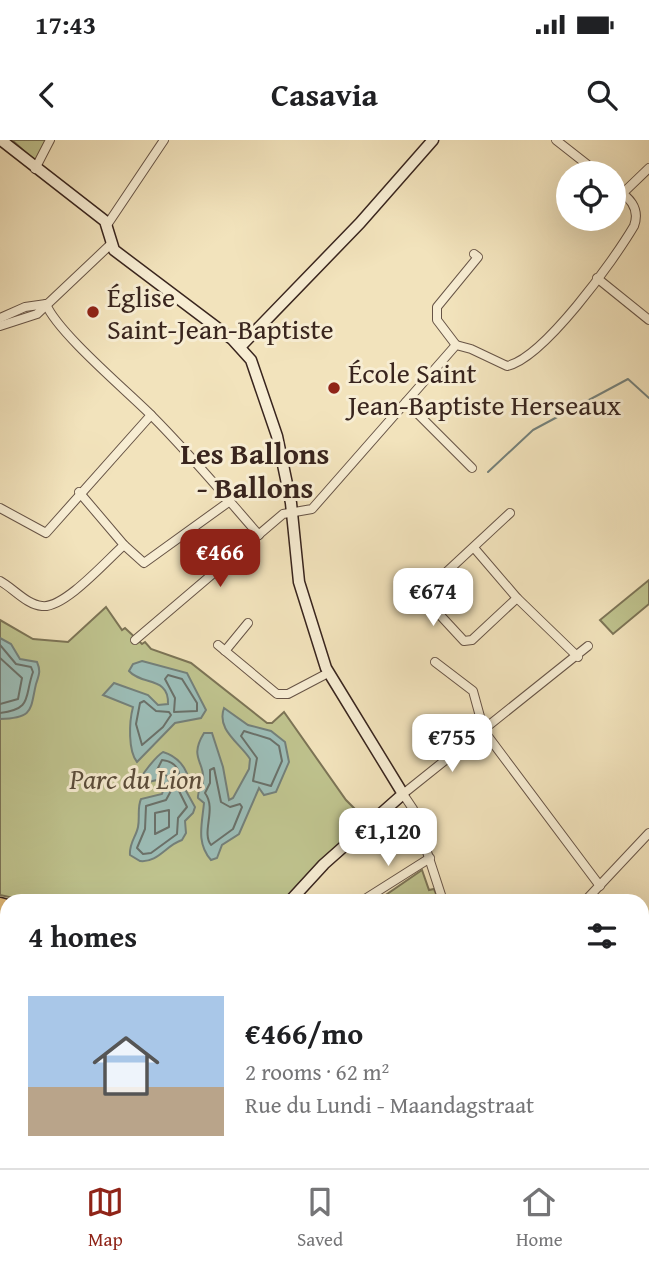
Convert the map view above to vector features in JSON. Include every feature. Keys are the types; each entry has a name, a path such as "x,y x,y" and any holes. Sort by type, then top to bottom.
{"street":[{"path":"1,140 107,225 111,244 119,254 240,347 251,360 277,436 292,513 299,582 328,673 411,803 441,894"},
{"path":"35,169 50,140"},
{"path":"107,225 164,140"},
{"path":"240,347 360,223 433,140"},
{"path":"556,140 583,161"},
{"path":"626,190 649,168"},
{"path":"474,254 478,257 437,307 437,320 456,345 471,348 506,366 521,362 573,311 627,237 637,217 632,202 626,196"},
{"path":"0,326 37,314 111,244"},
{"path":"597,278 649,320"},
{"path":"0,318 25,307 46,304"},
{"path":"46,304 49,312 70,335 151,415 259,535"},
{"path":"135,640 283,514 312,509 456,345"},
{"path":"406,402 472,468"},
{"path":"0,508 46,533 79,492 151,415"},
{"path":"79,492 124,545 144,563 230,501"},
{"path":"510,513 475,549 425,592 426,601 464,641 472,640 517,598"},
{"path":"0,581 32,603 49,606 67,597 124,545"},
{"path":"475,549 517,598 578,657"},
{"path":"248,624 221,648 277,694 288,694 328,673"},
{"path":"296,894 324,864 403,794 578,657 588,646"},
{"path":"435,662 473,691 484,731 600,886"},
{"path":"592,894 649,833"},
{"path":"373,894 430,858"}],"green space":[{"path":"12,140 46,140 35,161"},
{"path":"649,580 649,604 613,634 600,620"},
{"name":"Parc du Lion","path":"106,607 122,630 125,628 151,649 191,663 267,723 272,723 284,712 346,800 361,815 355,820 360,825 313,869 292,894 0,894 0,620 33,639 68,642"},
{"path":"422,870 429,890 434,889 436,894 387,894"}],"water":[{"path":"0,638 11,644 20,659 37,662 39,668 31,706 19,717 0,719"},
{"path":"142,661 187,673 206,710 201,718 175,723 137,762 130,736 133,707 103,695 114,683 148,695 158,705 168,704 167,695 160,685 134,676 129,671 133,664"},
{"path":"224,708 248,725 271,731 285,742 289,762 276,792 264,795 259,788 239,834 222,845 217,858 211,860 202,840 204,803 198,798 203,775 197,755 199,742 204,733 212,733 223,767 229,800 233,798 249,769 250,759 226,730 222,716"},
{"path":"163,752 177,760 184,768 189,783 185,789 195,807 185,821 186,833 182,840 157,857 140,861 130,855 130,851 138,827 140,802 141,799 162,794 165,785 161,779 136,785 148,767"}],"waterway":[{"path":"488,472 533,430 628,379 649,398"}],"place":[{"name":"Église Saint-Jean-Baptiste","path":"93,312"},
{"name":"École Saint Jean-Baptiste Herseaux","path":"334,388"}],"district":[{"name":"Les Ballons - Ballons","path":"255,470"}]}
